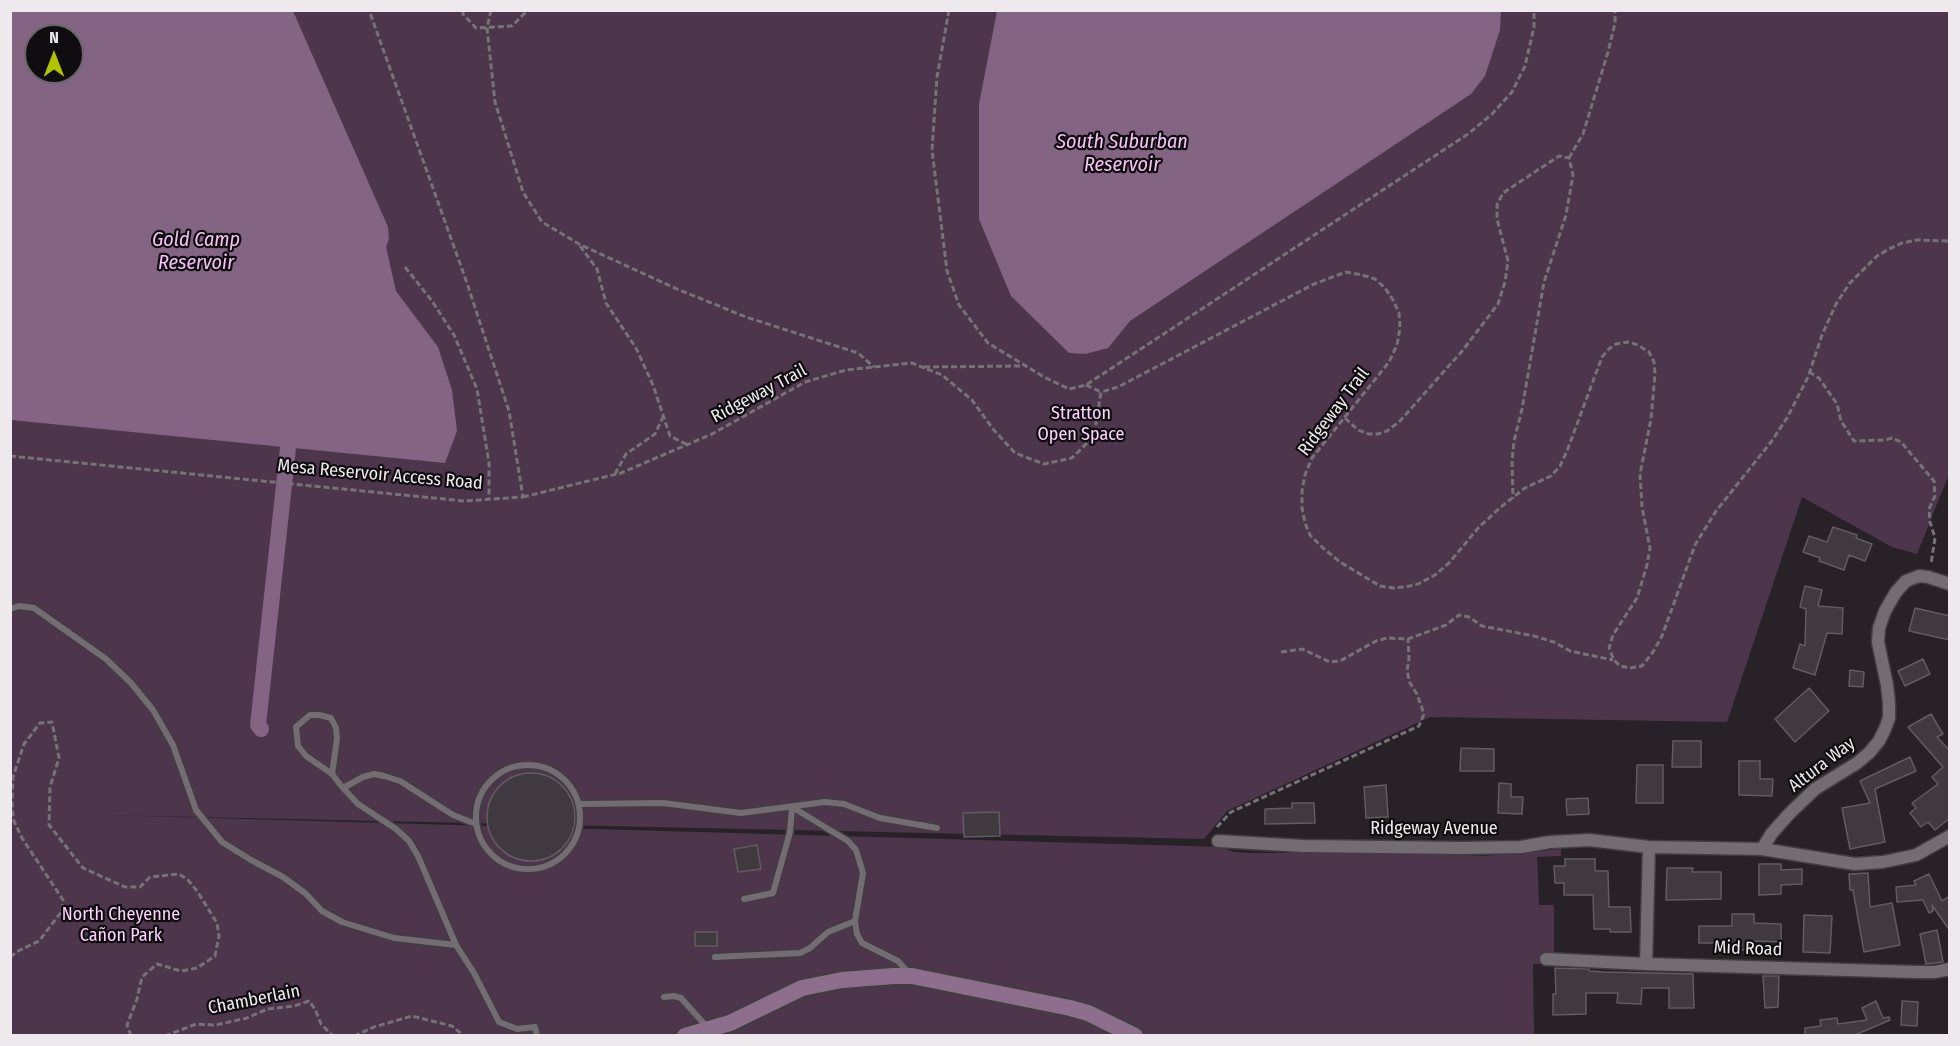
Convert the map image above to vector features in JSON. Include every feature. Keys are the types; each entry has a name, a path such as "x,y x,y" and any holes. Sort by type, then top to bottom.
{"street":[{"path":"1923,577 1950,584"},
{"name":"Altura Way","path":"1762,849 1772,832 1815,789 1857,763 1879,741 1889,718 1889,704 1878,642 1879,628 1885,611 1896,592 1906,581 1923,577"},
{"name":"Ridgeway Avenue","path":"1218,841 1303,846 1462,848 1521,847 1550,842 1589,840 1649,847 1762,849 1855,864 1883,862 1916,855 1950,836"},
{"path":"1646,964 1649,847"},
{"name":"Mid Road","path":"1546,959 1935,972 1950,969"},
{"path":"686,1035 730,1023 802,988 842,980 912,976 1070,1008 1088,1013 1135,1035"}],"lane":[{"path":"10,609 19,606 34,608 106,659 131,683 153,710 173,746 197,811 222,842 283,877 305,893 322,911 342,922 394,938 456,945"},
{"path":"332,774 337,739 336,728 331,718 310,715 296,727 298,747 306,756 332,774 358,804 396,829 409,841 418,856 456,945 474,973 499,1022 517,1029 535,1027 537,1035"},
{"path":"531,765 550,770 562,777 574,791 581,815 580,830 569,850 556,862 543,868 525,870 505,865 488,852 476,824 477,806 484,788 501,773 516,766 531,765"},
{"path":"343,788 363,777 374,774 384,776 400,781 453,815 476,824"},
{"path":"579,804 663,803 741,813 825,802 844,804 880,818 937,828"},
{"path":"744,898 772,893 790,832 792,807"},
{"path":"792,807 848,841 856,850 863,873 855,921 857,934 862,943 898,961 912,976"},
{"path":"715,957 800,953 810,948 828,932 855,921"},
{"path":"664,997 681,998 709,1030"}],"path":[{"path":"369,10 467,283 509,411 523,497"},
{"path":"463,10 463,14 476,28 512,26 528,10"},
{"path":"491,10 487,28 495,102 523,192 542,222 579,244 677,289 746,317 858,353 875,367"},
{"path":"949,10 937,77 932,150 947,271 959,305 988,343 1069,389 1086,385 1476,128 1512,92 1525,66 1534,27 1534,10"},
{"path":"1513,498 1514,441 1522,409 1544,282 1566,215 1573,175 1569,158 1583,134 1608,52 1615,23 1615,10"},
{"path":"1345,418 1358,430 1369,434 1388,431 1400,421 1463,350 1498,304 1505,282 1508,261 1497,219 1497,205 1503,193 1559,156 1569,158"},
{"path":"1281,652 1302,649 1330,662 1340,661 1376,641 1387,638 1408,639 1446,625 1459,615 1469,617 1482,626 1534,636 1554,642 1570,651 1614,660 1620,666 1630,669 1642,666 1662,636 1695,545 1716,512 1787,418 1809,372 1836,304 1850,284 1877,256 1902,243 1927,240 1950,241"},
{"path":"579,244 597,269 606,303 636,348 653,385 670,436 688,444"},
{"path":"405,267 432,301 454,335 477,389 489,463 489,500"},
{"name":"Ridgeway Trail","path":"523,497 615,474 712,434 805,382 846,370 912,363 942,375 972,400 993,429 1015,453 1044,464 1072,458 1094,436 1101,392 1118,387 1314,284 1346,272 1375,279 1385,288 1399,313 1400,328 1397,345 1389,362 1312,458 1302,491 1305,523 1310,535 1323,548 1340,562 1380,586 1405,587 1418,584 1435,575 1449,563 1479,527 1525,488 1551,476 1560,466 1602,357 1617,344 1628,342 1649,352 1656,374 1651,419 1640,474 1642,507 1650,548 1637,598 1613,635 1609,648 1614,660"},
{"path":"921,367 1025,366"},
{"path":"1809,372 1819,378 1838,404 1841,421 1854,441 1885,441 1892,438 1901,442 1934,481 1935,496 1929,509 1935,538 1934,556 1923,577"},
{"path":"1086,385 1101,392"},
{"path":"615,474 626,454 655,434 663,416"},
{"name":"Mesa Reservoir Access Road","path":"10,456 464,501 523,497"},
{"path":"1217,828 1232,812 1419,726 1424,714 1407,671 1408,639"},
{"path":"10,957 39,941 62,911 63,900 22,838 13,819 12,801 13,777 24,744 40,723 52,722 59,758 50,786 49,825 83,868 125,887 140,887 150,877 179,874 193,886 217,923 219,936 215,956 197,968 181,971 158,964 142,977 127,1025 131,1035"},
{"name":"Chamberlain","path":"165,1035 196,1024 216,1025 248,1018 267,1009 294,1006 309,1001 321,1024 333,1035"},
{"path":"354,1035 412,1016 452,1026 464,1035"}],"green space":[{"name":"Stratton Open Space","path":"11,11 1949,11 1949,474 1917,554 1892,547 1802,497 1727,722 1430,717 1227,811 1204,839 106,815 1221,847 1233,852 1250,853 1426,853 1484,856 1561,849 1561,856 1537,857 1539,905 1554,905 1554,964 1533,964 1534,1035 11,1035"}],"water":[{"name":"South Suburban Reservoir","path":"1501,10 1500,30 1485,76 1471,94 1130,321 1108,348 1085,354 1069,353 1011,296 979,219 979,104 997,11"},
{"name":"Gold Camp Reservoir","path":"10,11 293,11 388,227 389,239 386,247 396,291 438,347 452,390 457,431 445,463 11,420"}],"building":[{"path":"1833,527 1857,535 1856,538 1872,544 1865,561 1849,555 1844,570 1819,561 1820,558 1803,552 1809,536 1827,542"},
{"path":"1805,586 1822,590 1818,606 1843,608 1842,634 1827,633 1815,675 1793,668 1800,644 1805,646 1806,609 1800,607"},
{"path":"1915,608 1950,616 1950,640 1909,631"},
{"path":"1923,659 1930,674 1905,686 1898,671"},
{"path":"1850,670 1864,672 1863,687 1849,686"},
{"path":"1809,688 1829,711 1795,742 1775,719"},
{"path":"1931,714 1943,734 1937,737 1950,751 1950,818 1935,830 1928,822 1921,827 1910,813 1916,808 1912,803 1938,784 1932,777 1943,767 1908,727"},
{"path":"1673,741 1701,741 1701,767 1672,767"},
{"path":"1461,748 1494,749 1494,771 1460,771"},
{"path":"1910,757 1916,771 1875,789 1885,842 1850,849 1842,808 1870,803 1860,781"},
{"path":"1739,761 1760,761 1760,779 1773,779 1772,796 1739,795"},
{"path":"1637,765 1663,765 1663,803 1636,803"},
{"path":"531,773 556,780 568,792 575,817 568,842 556,854 531,861 506,854 494,842 487,817 494,792 506,780"},
{"path":"1499,783 1511,784 1511,797 1523,797 1522,814 1498,813"},
{"path":"1386,785 1388,817 1366,818 1364,787"},
{"path":"1588,798 1589,814 1567,815 1566,799"},
{"path":"1292,803 1314,803 1315,823 1265,824 1265,809 1292,808"},
{"path":"999,812 1000,836 964,837 963,813"},
{"path":"757,845 761,869 738,872 734,849"},
{"path":"1565,859 1595,859 1595,871 1608,871 1609,907 1630,907 1631,932 1594,929 1593,895 1564,895 1564,883 1555,883 1554,866 1565,866"},
{"path":"1759,864 1781,864 1781,870 1802,869 1802,884 1781,885 1781,894 1759,895"},
{"path":"1667,868 1693,868 1692,872 1721,872 1721,899 1666,900"},
{"path":"1868,873 1870,907 1892,903 1900,945 1864,952 1853,890 1850,890 1849,874"},
{"path":"1929,874 1942,901 1950,896 1950,931 1932,905 1933,911 1929,913 1923,900 1897,902 1896,887 1916,885 1914,881"},
{"path":"1732,914 1754,914 1754,923 1781,924 1781,942 1754,941 1754,950 1732,950 1732,943 1699,943 1699,926 1732,926"},
{"path":"1804,915 1832,916 1830,953 1803,952"},
{"path":"1937,930 1943,962 1926,964 1920,934"},
{"path":"695,932 717,932 717,946 695,946"},
{"path":"1555,968 1604,972 1693,974 1694,1008 1669,1008 1669,988 1642,988 1641,1004 1617,1003 1618,993 1586,993 1586,1014 1553,1015 1553,994 1556,994"},
{"path":"1763,976 1779,976 1778,1007 1765,1008"},
{"path":"1876,1001 1883,1018 1889,1017 1890,1020 1855,1035 1805,1035 1805,1028 1821,1026 1820,1020 1837,1018 1838,1024 1867,1020 1862,1008"},
{"path":"1902,1001 1918,1002 1917,1026 1901,1025"}],"waterway":[{"path":"261,729 258,725 288,448"}],"park label":[{"name":"North Cheyenne Cañon Park","path":"121,925"}]}
